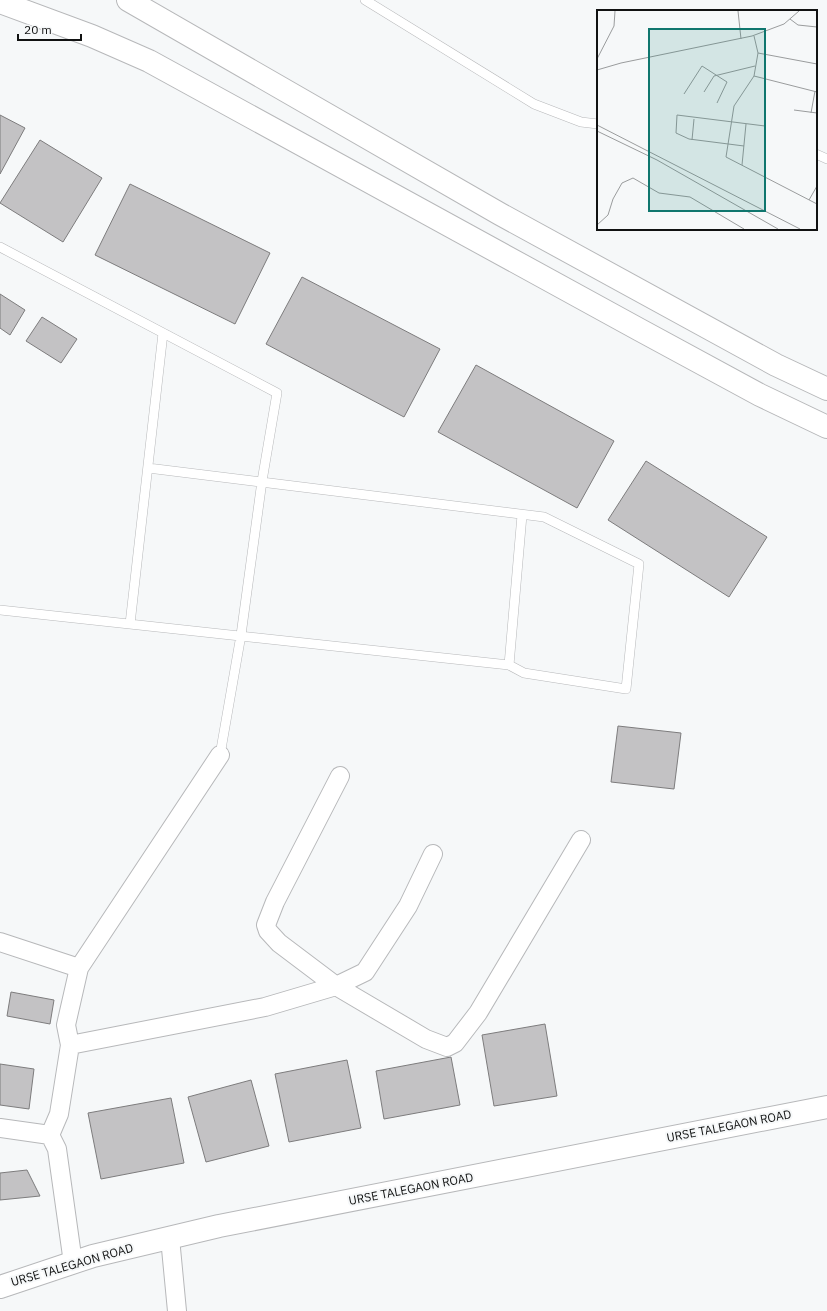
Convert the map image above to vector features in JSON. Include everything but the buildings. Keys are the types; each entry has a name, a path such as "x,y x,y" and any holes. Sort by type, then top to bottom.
{"highway":[{"path":"128,0 507,217 769,361 827,389"},
{"path":"0,2 92,36 149,60 760,395 827,427"},
{"name":"URSE TALEGAON ROAD","path":"0,1287 93,1256 227,1225 827,1107"}],"street":[{"path":"73,1263 57,1150 50,1136 59,1114 70,1045 66,1025 78,968 220,754"},
{"path":"340,776 275,902 266,925 268,931 279,943 336,986 426,1039 447,1046 454,1043 478,1013 581,840"},
{"path":"70,1045 265,1007 336,986 365,972 408,906 433,854"},
{"path":"0,942 78,968"},
{"path":"0,1128 50,1136"},
{"path":"170,1238 177,1311"}],"lane":[{"path":"365,0 534,104 581,122 597,124"},
{"path":"817,154 827,159"},
{"path":"0,248 277,393 262,481 241,636 220,754"},
{"path":"130,624 163,333"},
{"path":"0,610 509,664 524,673 626,689 639,564 544,517 148,468"},
{"path":"509,664 522,515"}]}
